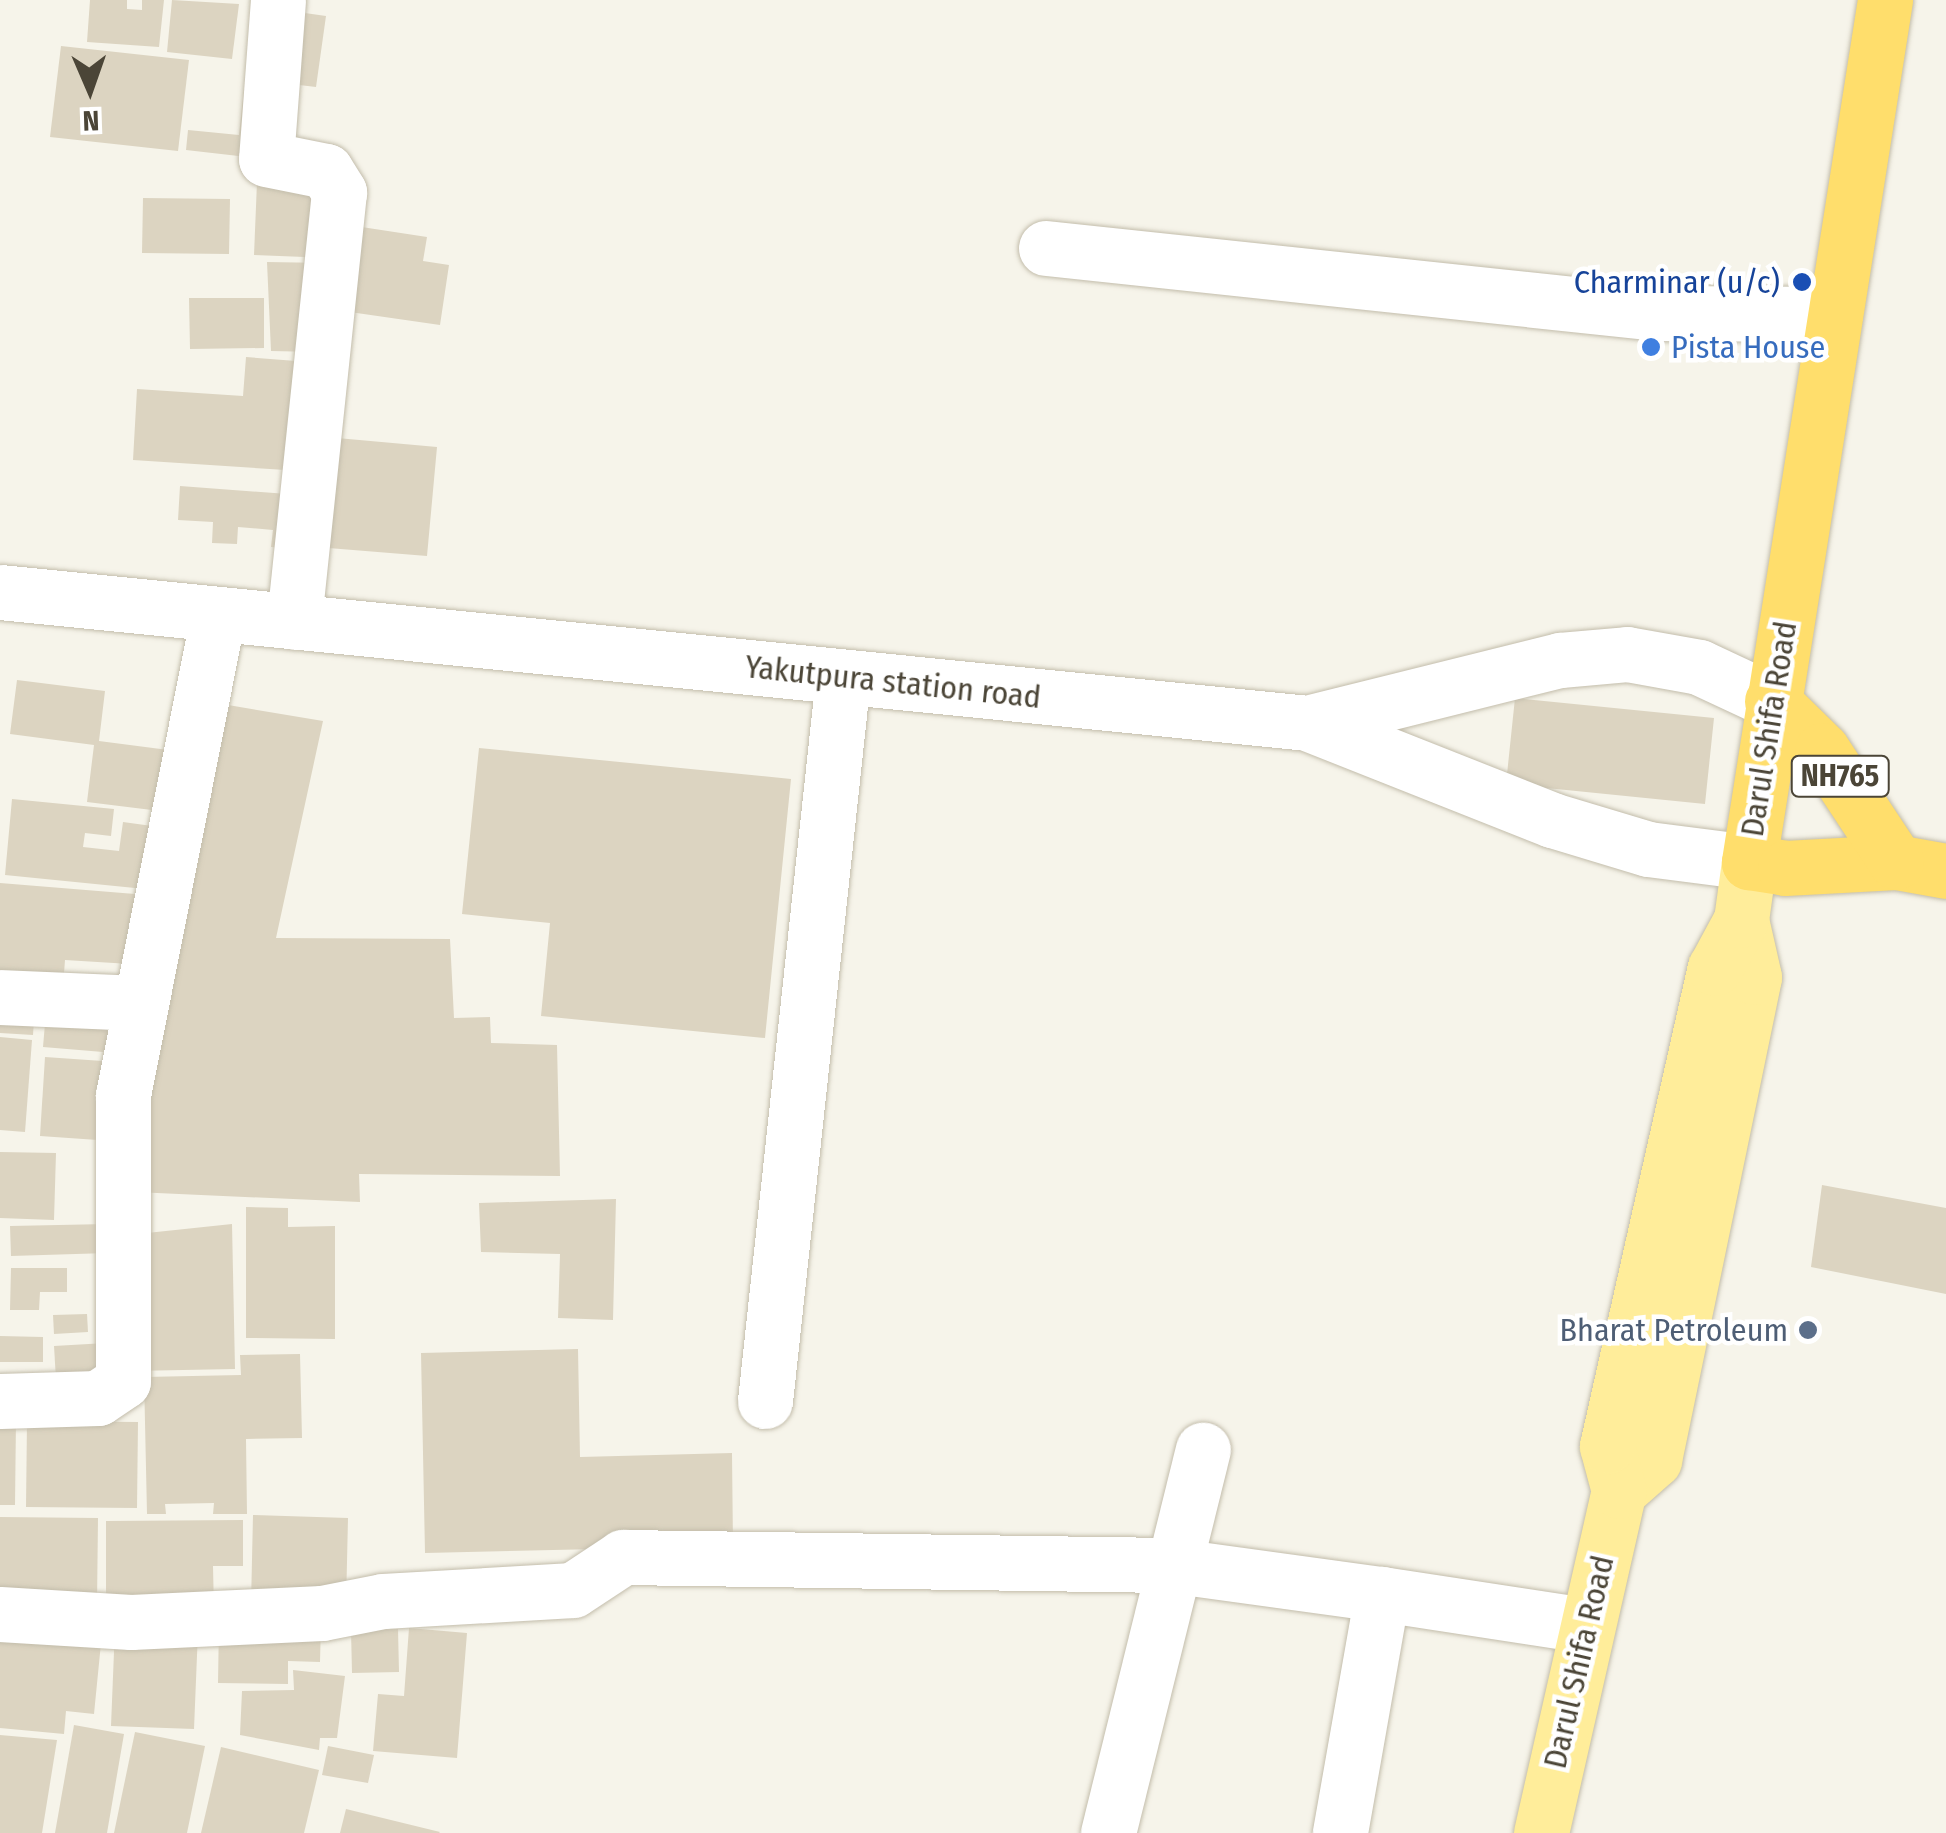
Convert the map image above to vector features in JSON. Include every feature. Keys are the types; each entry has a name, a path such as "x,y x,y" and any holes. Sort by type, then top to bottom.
{"highway":[{"name":"Darul Shifa Road","path":"1749,862 1885,0"},
{"name":"NH765","path":"1772,701 1822,750 1921,866"},
{"name":"NH765","path":"1749,862 1785,868 1921,866"}],"main road":[{"name":"Darul Shifa Road","path":"1541,1833 1613,1469 1654,1460 1754,976 1741,920 1749,862"}],"street":[{"path":"278,0 266,159 326,171 339,192 294,622"},
{"path":"1046,248 1657,312 1836,314"},
{"name":"Yakutpura station road","path":"0,592 1307,723 1560,660 1627,654 1700,666 1772,701"},
{"path":"0,1401 98,1398 123,1380 118,1166 135,1003 218,614"},
{"path":"766,1401 843,676"},
{"path":"1307,723 1552,820 1648,848 1749,862"},
{"path":"0,997 135,1003"},
{"path":"1108,1833 1169,1565 1203,1450"},
{"path":"0,1614 131,1622 322,1614 383,1601 573,1590 624,1558 1169,1565 1584,1625"},
{"path":"1340,1833 1382,1594"}],"building":[{"path":"90,0 127,0 127,9 142,10 142,0 164,0 159,47 87,42"},
{"path":"172,0 239,4 232,59 167,52"},
{"path":"284,10 326,16 316,87 274,82"},
{"path":"61,46 189,60 178,151 50,137"},
{"path":"244,89 264,91 257,158 186,150 188,130 239,135"},
{"path":"257,182 333,185 330,258 254,255"},
{"path":"143,198 230,199 229,254 142,253"},
{"path":"342,224 427,237 423,261 449,265 440,325 329,309"},
{"path":"267,262 327,263 317,352 271,351"},
{"path":"189,298 264,298 264,348 190,349"},
{"path":"246,357 309,362 301,471 133,460 137,389 243,396"},
{"path":"326,437 437,447 427,556 316,547"},
{"path":"180,486 301,495 297,549 271,547 273,530 238,527 237,544 212,543 213,522 178,520"},
{"path":"17,680 105,691 99,741 176,751 168,812 87,802 94,745 10,734"},
{"path":"1515,698 1714,718 1705,804 1506,784"},
{"path":"228,705 323,721 276,938 450,939 454,1018 490,1017 491,1043 557,1045 560,1176 359,1174 360,1202 135,1192 152,967"},
{"path":"479,748 791,779 765,1038 541,1016 550,923 462,914"},
{"path":"12,799 114,809 111,836 85,833 83,847 119,851 123,822 152,826 145,889 5,875"},
{"path":"0,883 135,894 130,964 65,960 63,987 0,983"},
{"path":"0,1004 35,1006 33,1035 0,1033"},
{"path":"46,1012 118,1017 115,1053 43,1047"},
{"path":"0,1037 32,1040 25,1132 0,1130"},
{"path":"45,1057 117,1062 112,1141 40,1136"},
{"path":"0,1152 56,1153 54,1220 0,1218"},
{"path":"1822,1185 1946,1208 1946,1294 1811,1267"},
{"path":"616,1199 613,1320 558,1318 560,1254 481,1252 479,1203"},
{"path":"246,1207 288,1208 288,1227 335,1226 335,1339 246,1338"},
{"path":"107,1224 108,1253 11,1256 10,1226"},
{"path":"232,1224 235,1369 131,1371 128,1235"},
{"path":"11,1268 67,1268 67,1292 40,1292 39,1310 10,1310"},
{"path":"87,1314 88,1332 54,1334 53,1315"},
{"path":"0,1336 43,1337 43,1362 0,1362"},
{"path":"106,1343 100,1394 57,1396 54,1346"},
{"path":"578,1349 580,1457 732,1453 733,1546 425,1553 421,1353"},
{"path":"300,1354 302,1438 246,1439 247,1514 213,1514 214,1503 165,1504 166,1514 147,1514 144,1377 241,1375 240,1355"},
{"path":"0,1419 16,1419 15,1505 0,1505"},
{"path":"27,1421 138,1422 137,1508 26,1507"},
{"path":"253,1515 348,1518 346,1606 251,1604"},
{"path":"0,1517 98,1518 97,1604 0,1603"},
{"path":"243,1520 243,1566 213,1566 214,1610 106,1611 106,1521"},
{"path":"219,1622 321,1623 320,1662 288,1661 288,1684 218,1683"},
{"path":"0,1625 102,1633 94,1714 66,1711 64,1734 0,1728"},
{"path":"115,1627 198,1631 194,1729 111,1726"},
{"path":"409,1628 467,1633 457,1758 373,1751 378,1694 404,1696"},
{"path":"398,1629 399,1672 352,1673 351,1630"},
{"path":"293,1670 345,1676 337,1738 320,1738 319,1750 240,1735 242,1691 294,1690"},
{"path":"74,1725 124,1734 107,1833 55,1833"},
{"path":"135,1732 205,1746 187,1833 114,1833"},
{"path":"0,1735 57,1740 42,1833 0,1833"},
{"path":"328,1746 374,1755 368,1783 322,1775"},
{"path":"221,1747 319,1770 304,1833 201,1833"},
{"path":"346,1809 440,1832 340,1833"}],"place":[{"name":"Charminar (u/c)","path":"1802,282"},
{"name":"Pista House","path":"1651,347"},
{"name":"Bharat Petroleum","path":"1808,1330"}]}
